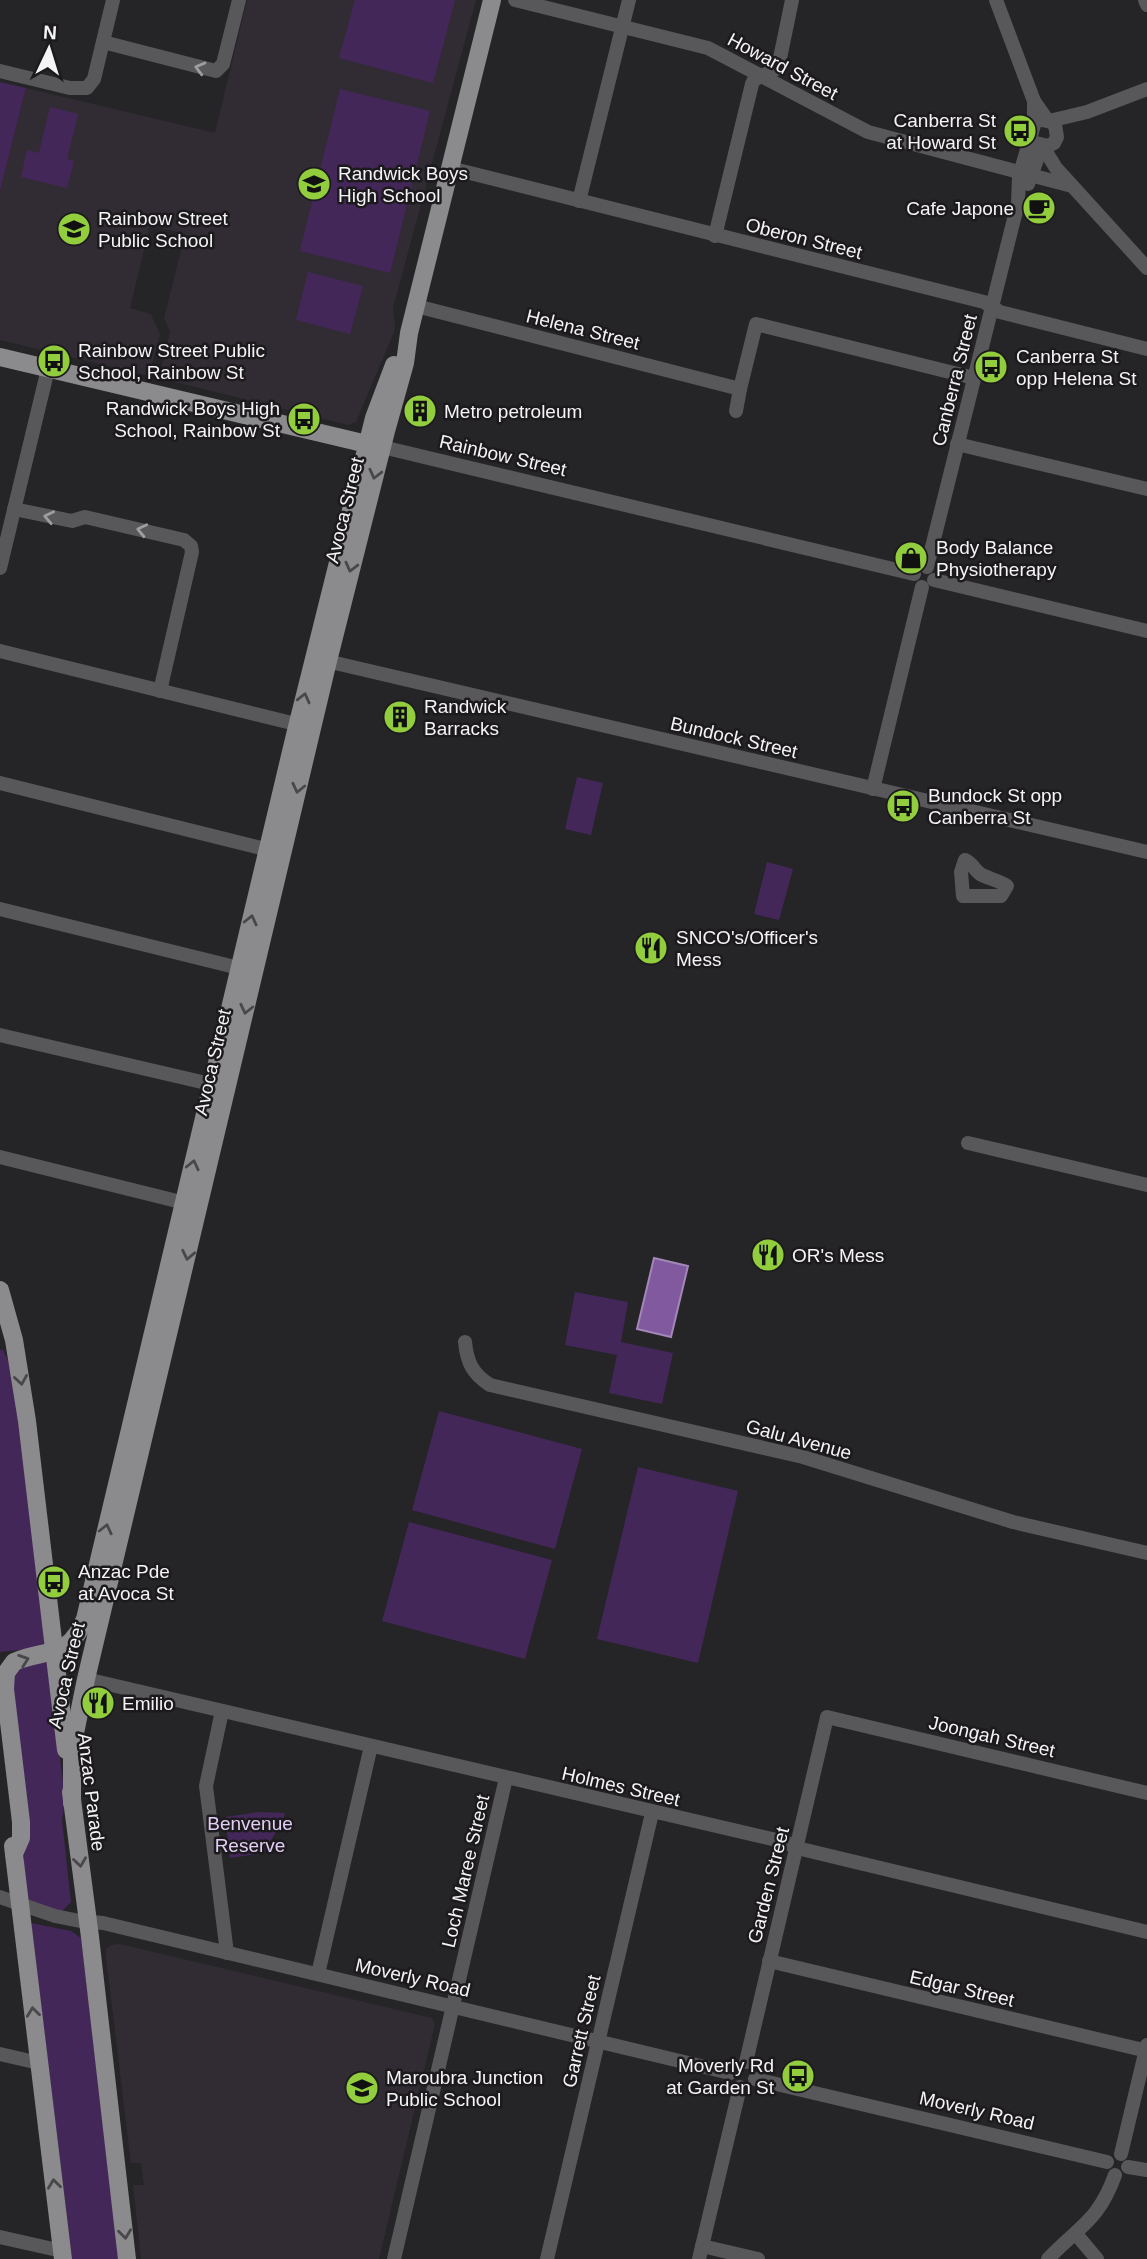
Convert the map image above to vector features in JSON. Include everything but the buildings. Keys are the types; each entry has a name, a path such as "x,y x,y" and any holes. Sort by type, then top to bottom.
{"main road":[{"name":"Avoca Street","path":"72,1803 72,1748 128,1472 305,726 375,445 374,418 409,333 492,0"},
{"name":"Rainbow Street","path":"0,357 375,445"},
{"name":"Anzac Parade","path":"0,1290 7,1341 27,1421 127,2259"},
{"name":"Avoca Street","path":"85,1619 128,1472"},
{"path":"51,1615 58,1627 63,1629 74,1627 85,1619"},
{"path":"14,1854 21,1838 21,1822 5,1689 6,1673 9,1667 20,1659 54,1652 73,1639 85,1619"},
{"path":"0,1742 63,2255"}],"street":[{"path":"0,71 70,88 87,88 94,79 113,0"},
{"path":"103,42 216,71 223,64 239,0"},
{"name":"Howard Street","path":"515,0 708,48 868,132 1025,174 1067,181"},
{"path":"579,201 629,0"},
{"path":"715,236 752,84 754,80 778,68 792,0"},
{"path":"996,0 1034,101 1051,162 1147,268"},
{"path":"1145,0 1147,5"},
{"path":"1041,133 1147,89"},
{"path":"1057,138 1087,112"},
{"path":"1041,133 1056,127 1056,152 1067,181"},
{"name":"Canberra Street","path":"873,789 1018,204 1018,182 1025,174 1041,133"},
{"name":"Oberon Street","path":"450,168 984,302 1000,312 1147,349"},
{"name":"Helena Street","path":"416,306 740,389"},
{"path":"736,411 757,324 974,378"},
{"path":"0,568 9,512 48,369"},
{"path":"957,444 1147,489"},
{"name":"Rainbow Street","path":"375,445 1147,631"},
{"path":"9,512 72,521 85,517 184,540 191,546 192,552 160,691"},
{"path":"0,651 305,726"},
{"name":"Bundock Street","path":"321,660 1147,852"},
{"path":"0,783 275,851"},
{"path":"0,909 247,970"},
{"path":"0,1035 220,1086"},
{"path":"968,1143 1147,1185"},
{"path":"0,1157 191,1204"},
{"name":"Galu Avenue","path":"465,1342 470,1367 490,1385 803,1457 1013,1522 1147,1553"},
{"name":"Holmes Street","path":"86,1679 785,1842 797,1848 1147,1932"},
{"path":"222,1711 206,1774 206,1786 227,1953"},
{"name":"Joongah Street","path":"827,1717 1147,1793"},
{"name":"Garden Street","path":"746,2062 827,1717"},
{"path":"318,1975 371,1746"},
{"name":"Loch Maree Street","path":"394,2259 506,1778"},
{"name":"Garrett Street","path":"547,2259 652,1813"},
{"name":"Moverly Road","path":"0,1897 34,1910 103,1923 730,2073"},
{"name":"Edgar Street","path":"769,1962 1146,2049"},
{"path":"1146,2049 1125,2161 1122,2175 1109,2172 1107,2162 1112,2155 1125,2161 1147,2170"},
{"path":"0,2054 39,2063"},
{"path":"746,2062 753,2066 755,2079 748,2087 740,2087 731,2080 730,2073 735,2064 746,2062"},
{"name":"Moverly Road","path":"755,2079 1107,2162"},
{"path":"740,2087 701,2252 758,2259"},
{"path":"1048,2259 1076,2234 1099,2208 1115,2175"},
{"path":"1076,2234 1097,2259"},
{"path":"0,2237 63,2255"}],"shaded area":[{"name":"Randwick Boys High School","path":"247,0 476,0 393,308 394,332 356,422 348,425 159,378 170,332 164,318 185,234 150,225 130,308 151,314 160,334 149,376 0,340 0,191 26,88 215,133"},
{"path":"654,1258 688,1266 671,1337 637,1329"},
{"path":"120,1944 432,2018 435,2024 379,2259 141,2259 133,2185 144,2185 141,2163 131,2163 106,1958 106,1949"}],"green space":[{"path":"355,0 455,0 433,83 339,58"},
{"path":"0,82 26,88 0,191"},
{"path":"340,89 430,111 390,273 300,251"},
{"path":"50,107 78,114 67,159 74,161 67,188 21,177 27,150 39,153"},
{"path":"308,272 363,286 350,334 296,320"},
{"path":"577,777 603,783 591,835 565,829"},
{"path":"767,862 793,869 779,920 754,914"},
{"path":"575,1292 628,1302 621,1342 673,1353 662,1404 609,1393 617,1355 565,1345"},
{"path":"0,1350 3,1350 15,1376 46,1647 0,1652"},
{"path":"439,1411 582,1449 555,1549 412,1510"},
{"path":"638,1467 738,1491 698,1663 597,1639"},
{"path":"409,1522 552,1560 525,1659 382,1621"},
{"path":"44,1661 49,1665 65,1800 62,1820 71,1902 62,1911 34,1905 26,1893 26,1839 10,1690 16,1669"},
{"name":"Benvenue Reserve","path":"260,1812 285,1813 264,1853 230,1858 225,1817"},
{"path":"31,1923 71,1931 81,1938 119,2259 72,2259"}],"place":[{"name":"Canberra St at Howard St","path":"1020,131"},
{"name":"Randwick Boys High School","path":"314,184"},
{"name":"Cafe Japone","path":"1039,208"},
{"name":"Rainbow Street Public School","path":"74,229"},
{"name":"Rainbow Street Public School, Rainbow St","path":"54,361"},
{"name":"Canberra St opp Helena St","path":"991,367"},
{"name":"Metro petroleum","path":"420,411"},
{"name":"Randwick Boys High School, Rainbow St","path":"304,419"},
{"name":"Body Balance Physiotherapy","path":"911,558"},
{"name":"Randwick Barracks","path":"400,717"},
{"name":"Bundock St opp Canberra St","path":"903,806"},
{"name":"SNCO's/Officer's Mess","path":"651,948"},
{"name":"OR's Mess","path":"768,1255"},
{"name":"Anzac Pde at Avoca St","path":"54,1582"},
{"name":"Emilio","path":"98,1703"},
{"name":"Moverly Rd at Garden St","path":"798,2076"},
{"name":"Maroubra Junction Public School","path":"362,2088"}]}
